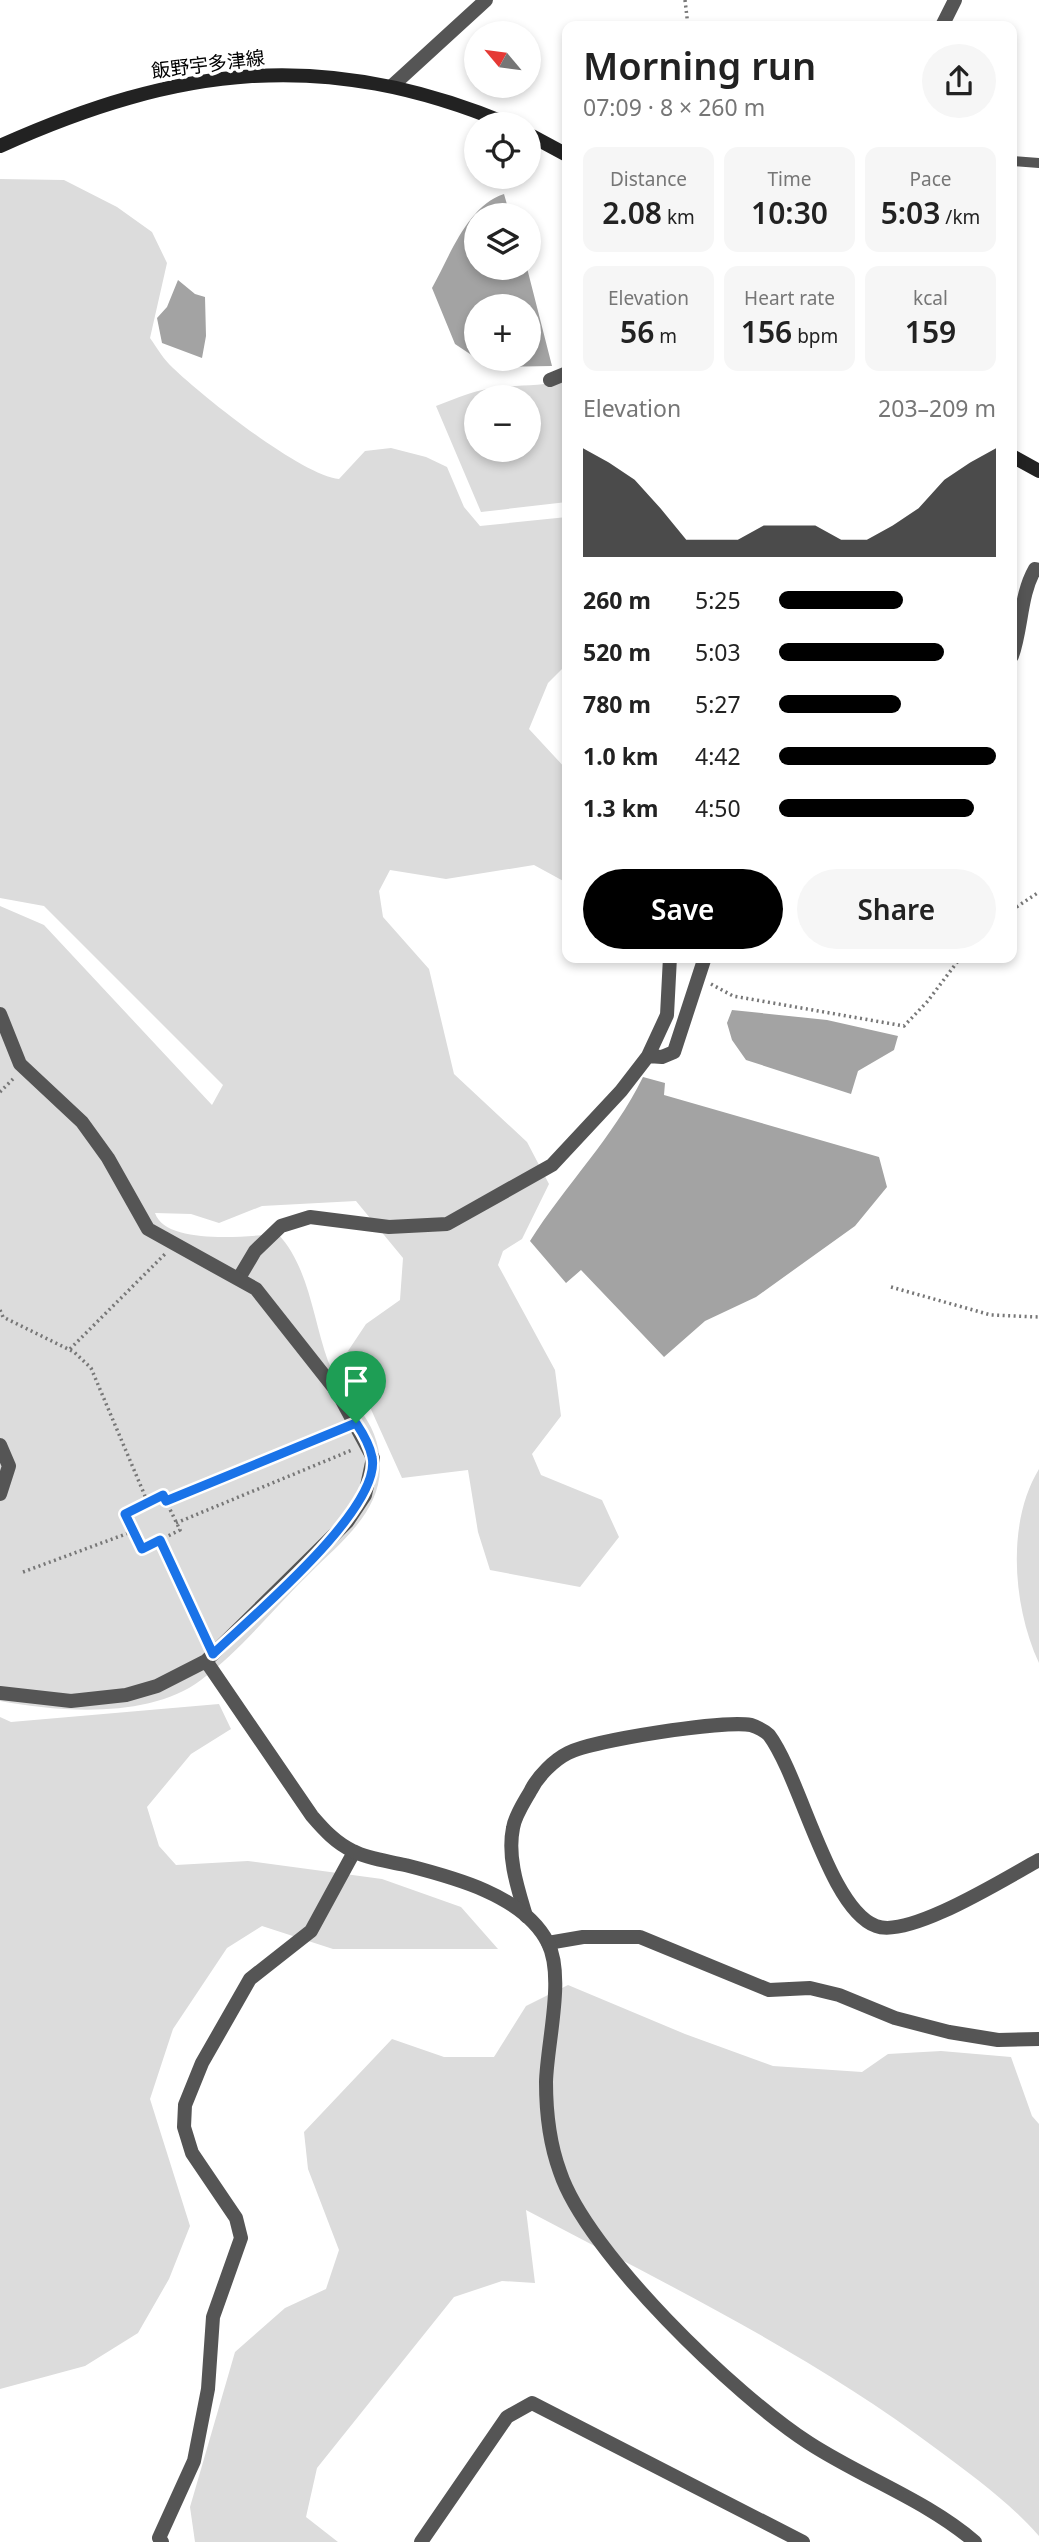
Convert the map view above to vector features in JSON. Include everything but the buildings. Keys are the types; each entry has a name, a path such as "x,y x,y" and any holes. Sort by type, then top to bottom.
{"main road":[{"name":"飯野宇多津線","path":"0,146 106,102 153,89 218,78 272,75 357,79 392,86 478,112"},
{"path":"541,141 562,152"},
{"path":"1017,459 1039,471"}],"street":[{"path":"392,86 486,0"},
{"path":"944,21 955,0"},
{"path":"551,380 562,375"},
{"path":"1017,642 1027,583 1035,569 1039,570"},
{"path":"239,1278 255,1251 281,1226 310,1217 390,1227 447,1223 551,1165 621,1091 648,1056 667,1015 670,963"},
{"path":"648,1056 662,1058 674,1052 704,963"},
{"path":"0,1014 20,1064 82,1122 108,1158 148,1229 256,1289 303,1344 356,1423 373,1458 365,1495 347,1522 210,1657 157,1686 126,1695 71,1700 0,1693"},
{"path":"0,1446 9,1466 0,1494"},
{"path":"210,1657 312,1816 330,1837 354,1852 419,1868 504,1900 526,1916 548,1943 555,1977 547,2080 548,2130 561,2175 594,2234 633,2282 742,2391 808,2443 932,2512 975,2542"},
{"path":"526,1916 513,1868 513,1827 537,1778 567,1753 607,1742 687,1729 750,1725 766,1732 782,1757 848,1903 862,1919 877,1927 901,1929 960,1903 1039,1860"},
{"path":"162,2542 159,2538 194,2461 208,2389 213,2317 241,2238 236,2218 192,2153 184,2127 185,2105 202,2063 250,1979 311,1931 354,1852"},
{"path":"548,1943 583,1937 640,1937 769,1990 810,1988 839,1995 895,2018 949,2032 998,2040 1039,2039"},
{"path":"421,2542 507,2417 532,2403 803,2542"}],"lane":[{"path":"1017,161 1039,163"}],"path":[{"path":"685,0 687,21"},
{"path":"1017,907 1039,892"},
{"path":"700,977 733,996 904,1026 927,1002 956,963"},
{"path":"70,1349 176,1243"},
{"path":"891,1287 943,1304 991,1315 1039,1317"},
{"path":"0,1310 2,1319 70,1349 91,1368 148,1503"},
{"path":"166,1501 356,1423"},
{"path":"176,1523 366,1444"},
{"path":"163,1495 166,1501 180,1530 142,1549 125,1514 163,1495"},
{"path":"23,1572 134,1531"},
{"path":"160,1540 210,1657"}],"shaded area":[{"path":"0,179 64,180 117,207 152,232 167,263 150,338 170,365 206,397 278,450 322,475 339,479 365,451 391,448 426,457 447,467 464,507 480,526 562,518 562,669 548,683 529,729 562,765 562,880 534,865 446,879 390,870 379,891 383,917 429,969 454,1074 527,1142 549,1184 522,1239 503,1251 498,1265 555,1370 561,1416 532,1454 541,1475 602,1500 619,1537 580,1587 490,1570 478,1532 468,1470 402,1478 346,1354 366,1324 400,1300 403,1258 356,1201 262,1206 219,1223 191,1214 155,1213 162,1223 191,1235 229,1237 278,1234 297,1262 328,1361 375,1435 379,1451 378,1485 365,1513 345,1538 244,1642 201,1680 180,1693 131,1707 104,1709 49,1708 0,1701 0,906 44,925 212,1105 223,1085 44,906 0,898"},
{"path":"504,194 507,203 487,203"},
{"path":"464,229 464,280 530,280 534,294 464,294 464,350 455,344 432,288"},
{"path":"178,280 195,294 205,297 206,336 202,358 162,343 157,318 167,307"},
{"path":"541,323 552,366 541,366"},
{"path":"562,381 562,503 481,512 436,406 464,395 464,462 541,462 541,385 530,385"},
{"path":"732,1010 827,1020 898,1036 894,1050 858,1071 851,1094 746,1060 732,1040 727,1023"},
{"path":"643,1077 665,1083 664,1095 879,1157 887,1187 855,1226 756,1297 705,1321 664,1357 581,1270 566,1283 530,1241 604,1141"},
{"path":"1039,1469 1039,1663 1023,1617 1017,1565 1021,1514"},
{"path":"219,1704 231,1729 191,1754 147,1807 159,1846 176,1865 248,1861 382,1879 461,1907 498,1949 333,1949 262,1926 227,1948 173,2029 150,2099 190,2226 169,2279 138,2333 85,2366 0,2389 0,1717 11,1722"},
{"path":"568,1985 685,2034 773,2066 862,2072 888,2054 941,2051 1011,2057 1032,2116 1039,2124 1039,2536 1016,2512 978,2480 840,2382 737,2322 526,2210 535,2283 502,2281 454,2297 317,2468 306,2517 338,2542 195,2542 190,2507 235,2352 285,2308 326,2289 339,2250 308,2169 304,2132 392,2039 444,2057 494,2057 526,2006"}],"route":[{"path":"356,1423 373,1458 365,1495 347,1522 213,1654 160,1540 142,1549 125,1514 163,1495 166,1501 356,1423"}]}
